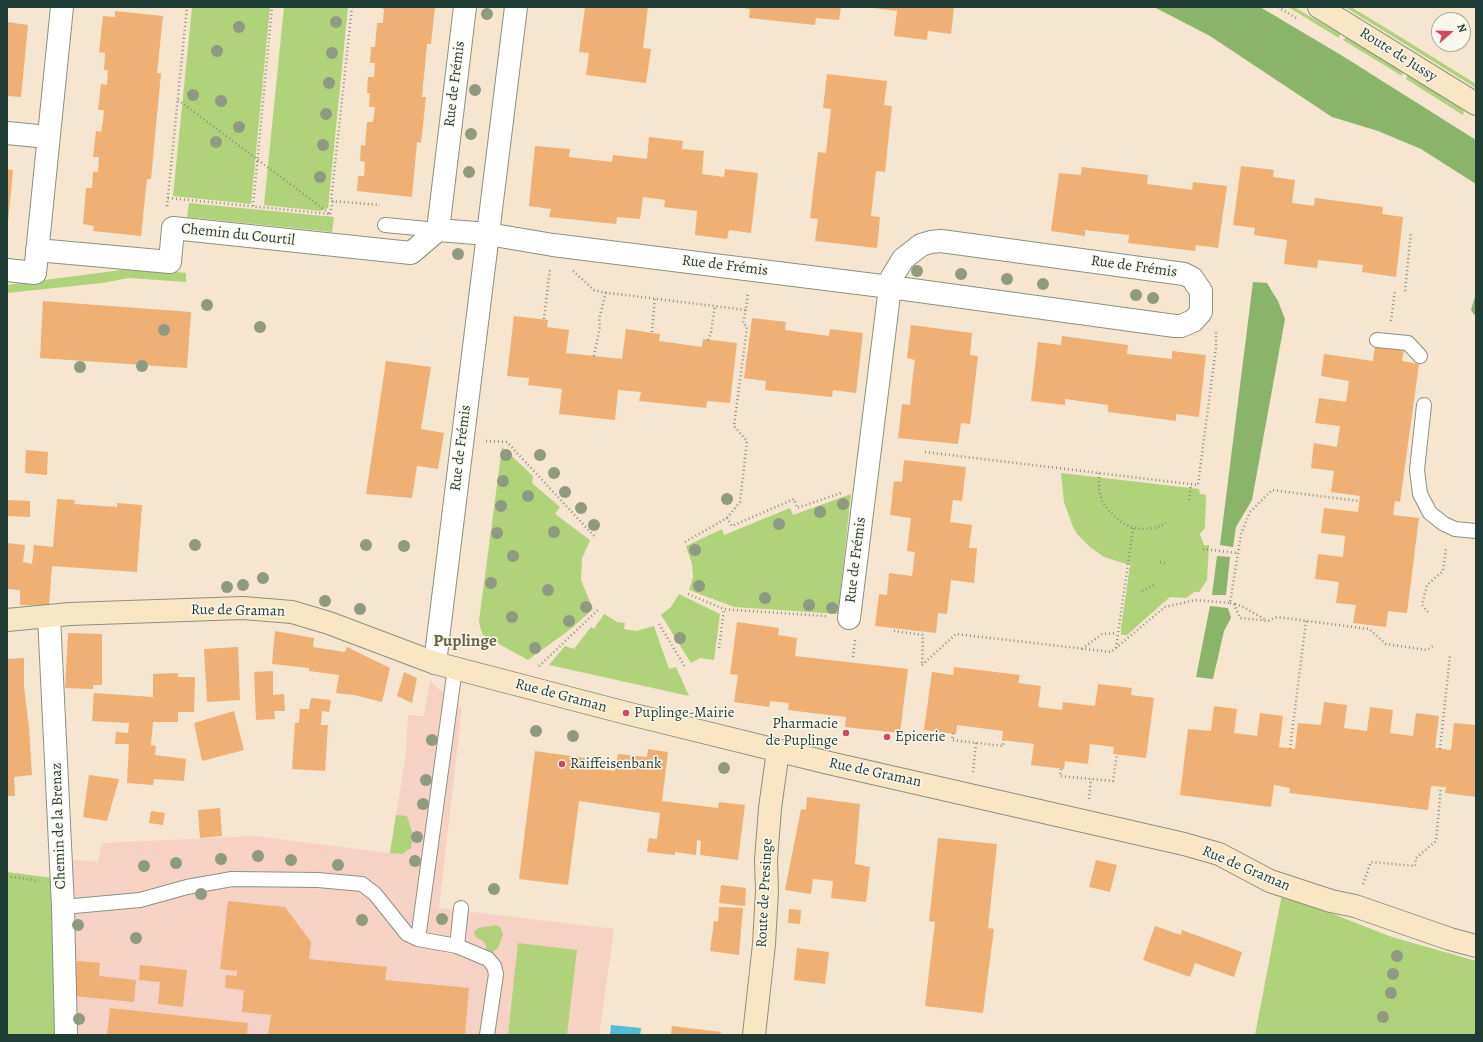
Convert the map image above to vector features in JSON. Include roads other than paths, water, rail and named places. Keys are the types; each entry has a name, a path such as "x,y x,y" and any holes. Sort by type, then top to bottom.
{"street":[{"path":"7,270 35,272 62,7"},
{"name":"Rue de Frémis","path":"465,7 438,230 488,234 553,245 890,287 1175,326 1187,324 1201,312 1202,298 1198,285 1192,278 1184,274 941,241 921,245 903,259 892,276 890,287 849,618"},
{"name":"Rue de Frémis","path":"445,665 465,422 516,7"},
{"name":"Route de Jussy","path":"1319,7 1476,104"},
{"path":"7,133 48,137"},
{"name":"Chemin du Courtil","path":"37,250 170,262 173,228 411,253 438,230"},
{"name":"Rue de Graman","path":"7,620 49,616 235,608 270,609 308,616 445,665 778,751 971,794 1191,846 1219,854 1270,881 1331,901 1355,906 1450,939 1476,946"},
{"name":"Chemin de la Brenaz","path":"49,616 63,907 66,1035"},
{"name":"Route de Presinge","path":"754,1035 764,944 767,891 766,860 770,808 778,751"}],"lane":[{"path":"385,225 438,230"},
{"path":"1383,341 1408,343 1420,356"},
{"path":"1424,405 1417,480 1424,503 1430,513 1449,527 1476,531"},
{"path":"418,939 445,665"},
{"path":"63,907 140,900 186,887 232,879 362,884 375,894 408,934 418,939 456,946 488,960 494,966 496,974 487,1035"},
{"path":"456,946 461,908"}],"water":[{"path":"611,1025 641,1028 640,1035 610,1035"}],"place":[{"name":"Puplinge-Mairie","path":"626,713"},
{"name":"Pharmacie de Puplinge","path":"846,733"},
{"name":"Epicerie","path":"887,737"},
{"name":"Raiffeisenbank","path":"562,764"}],"district":[{"name":"Puplinge","path":"465,642"}]}
